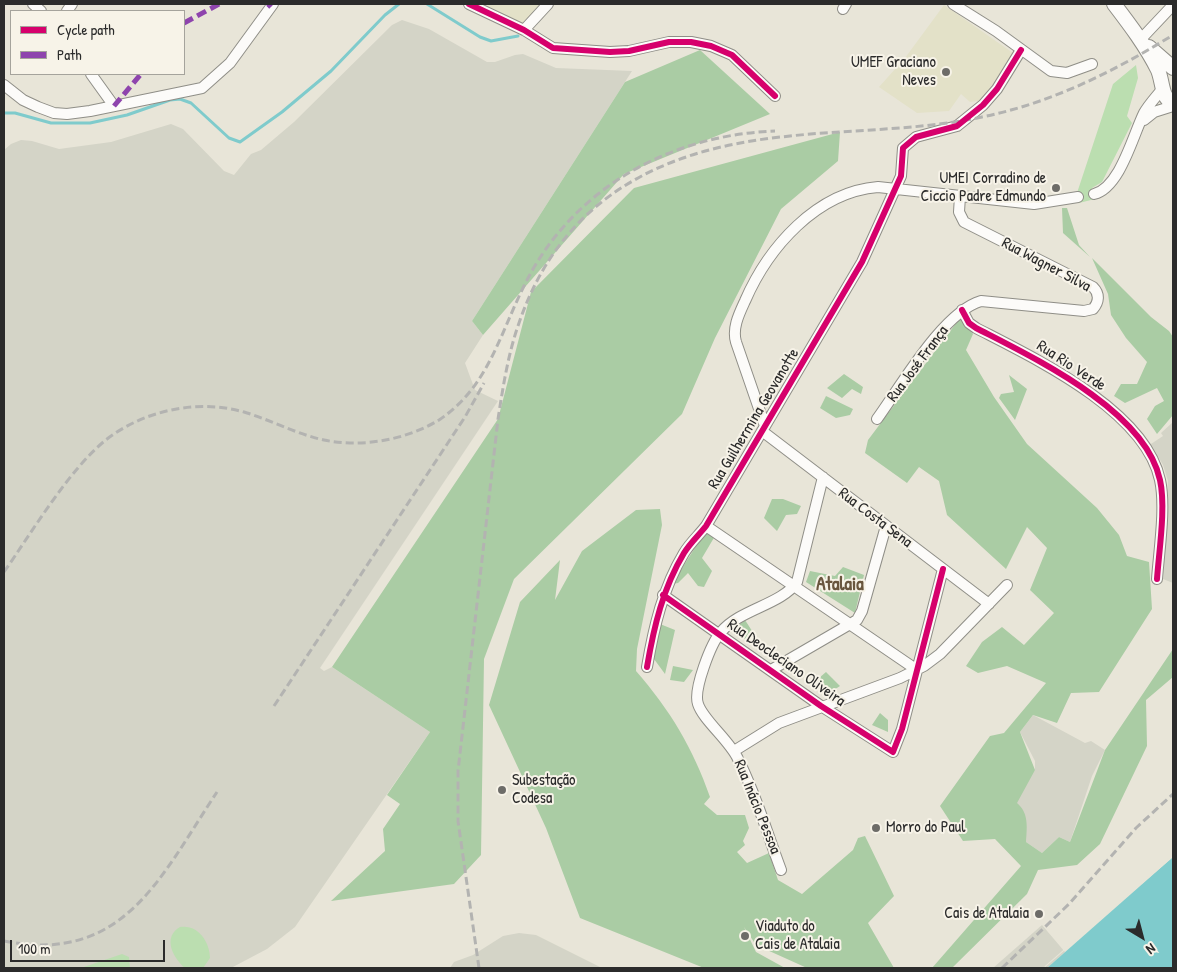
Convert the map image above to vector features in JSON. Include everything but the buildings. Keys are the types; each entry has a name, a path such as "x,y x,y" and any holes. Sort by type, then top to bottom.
{"street":[{"path":"4,85 23,100 54,113 90,112 202,88 230,63 273,4"},
{"path":"468,4 524,30 553,48 578,52 629,51 669,42 691,42 711,46 732,55 775,96"},
{"path":"524,30 548,4"},
{"path":"953,4 1046,69 1057,73 1072,72 1092,64"},
{"path":"1114,4 1141,39 1158,70 1165,97 1173,105 1154,112 1140,125"},
{"path":"1141,39 1173,5"},
{"path":"1141,39 1173,68"},
{"name":"Rua Guilhermina Geovanotte","path":"647,667 652,636 663,595 684,554 706,526 850,283 868,249 900,176 902,152 908,142 957,126 992,96 1021,50"},
{"path":"1094,194 1110,185 1146,110 1163,88 1167,79 1173,74"},
{"path":"92,75 114,106"},
{"path":"764,428 734,332 742,308 756,278 781,242 808,216 854,191 870,187 1034,204 1078,197"},
{"name":"Rua Wagner Silva","path":"960,196 959,212 964,222 1093,287 1098,297 1093,309 1084,311 981,301 962,310"},
{"name":"Rua José França","path":"878,419 943,328 962,310"},
{"name":"Rua Rio Verde","path":"962,310 972,326 1049,366 1098,399 1147,450 1158,472 1162,492 1157,579"},
{"name":"Rua Costa Sena","path":"764,428 823,478 988,604"},
{"path":"794,586 798,578 823,478"},
{"path":"706,526 917,670"},
{"path":"772,670 851,625 860,616 886,526"},
{"path":"917,670 943,569"},
{"path":"734,751 774,725 917,670 940,654 1008,585"},
{"name":"Rua Inácio Pessoa","path":"781,870 734,751 701,710 697,699 710,650 719,634 731,622 794,586"},
{"name":"Rua Deocleciano Oliveira","path":"663,595 821,706 894,752 917,670"}],"shaded area":[{"path":"481,4 543,4 523,24"},
{"name":"UMEF Graciano Neves","path":"944,5 1013,53 988,93 978,101 970,102 961,94 949,111 917,113 879,87 905,58"},
{"path":"402,20 429,29 487,62 495,62 523,54 556,68 632,71 472,321 483,335 465,363 475,390 498,401 320,668 324,671 332,667 430,732 295,927 267,949 231,968 4,968 4,150 11,144 21,140 32,141 59,149 111,142 171,124 183,129 224,171 234,175 251,154 261,150 294,122 392,25"},
{"path":"1173,422 1173,583 1163,579 1168,481 1163,465 1151,444 1163,436 1161,433"},
{"path":"1033,715 1085,743 1091,741 1105,750 1092,776 1070,842 1059,837 1042,853 1023,840 1015,801 1035,769 1035,761 1020,732"},
{"path":"1042,925 1065,952 1047,968 993,968"},
{"path":"519,933 536,935 602,968 450,968 454,962 473,955 503,936"}],"green space":[{"path":"700,50 770,114 624,174 483,335 472,321 625,82"},
{"path":"1136,65 1138,78 1127,116 1132,123 1102,182 1092,188 1095,199 1079,203 1077,193 1113,84"},
{"path":"840,132 838,161 781,209 715,338 682,414 514,579 484,659 481,855 454,884 331,901 385,851 383,829 400,804 387,795 430,732 332,667 498,419 531,292 634,188"},
{"path":"1062,208 1067,208 1079,245 1090,257 1063,233"},
{"path":"1092,258 1151,317 1169,331 1173,337 1173,415 1157,434 1147,419 1155,406 1164,401 1157,388 1125,403 1114,396 1121,384 1137,384 1147,362 1126,338 1111,315 1108,294"},
{"path":"960,318 973,334 966,350 994,397 1027,444 1097,508 1119,535 1127,556 1149,562 1152,609 1099,692 1071,693 1057,723 1033,715 1020,732 1035,770 1017,803 1024,811 1027,826 1026,842 1042,853 1059,837 1070,842 1105,750 1173,649 1173,677 1146,700 1147,746 1100,844 1077,865 1038,870 1027,894 952,968 932,968 1021,866 995,839 963,841 940,806 990,736 1004,733 1046,683 1007,666 978,673 966,666 982,642 1002,627 1024,645 1054,613 1030,590 1047,548 1027,527 1006,569 947,515 939,481 919,467 907,483 865,453 868,440"},
{"path":"844,374 863,387 861,394 852,389 842,398 827,388"},
{"path":"1009,375 1027,389 1015,420 999,398 1001,394 1014,392"},
{"path":"826,396 853,409 850,415 836,418 820,408"},
{"path":"772,499 783,499 801,506 797,514 786,515 777,531 764,518"},
{"path":"660,509 662,525 637,649 636,671 660,700 688,746 710,797 704,804 717,815 745,815 749,828 743,841 745,845 737,852 747,863 769,853 778,880 802,894 853,850 858,838 865,836 894,896 868,923 894,968 807,968 756,945 744,927 756,952 785,968 704,968 580,918 546,828 489,705 520,602 560,560 555,600 582,551 636,510"},
{"path":"705,532 715,536 702,558 712,571 704,587 698,586 688,573 678,583 672,584"},
{"path":"843,567 864,575 855,613 806,582 810,571 835,576"},
{"path":"745,620 754,634 745,639 733,630"},
{"path":"660,624 675,630 665,674 654,659"},
{"path":"673,666 693,670 684,682 670,680"},
{"path":"826,672 840,686 826,695 812,684"},
{"path":"880,713 888,720 888,732 872,725"},
{"path":"180,927 192,928 202,935 205,940 210,958 203,968 185,968 173,953 171,948 172,936"},
{"path":"122,954 129,957 130,968 81,968"}],"water":[{"path":"1173,857 1173,968 1047,968"}],"pier":[{"path":"1173,854 1173,857 1044,968 1045,966"}],"waterway":[{"path":"4,113 15,113 51,123 90,123 127,115 170,100 180,99 191,103 229,138 240,142 282,112 331,71 385,15 399,4"},
{"path":"427,4 480,37 491,41 518,36"}],"railway":[{"path":"479,968 458,821 458,771 498,419 506,371 519,323 537,280 560,244 588,214 620,189 656,169 694,154 736,144 781,137 932,125 957,122 1008,111 1081,85 1173,35"},
{"path":"4,572 52,501 93,451 122,429 155,414 190,407 226,408 254,415 294,431 324,440 353,443 398,437 412,433 439,420 469,393 480,377 499,343 523,288 543,253 567,223 595,196 626,174 661,157 697,143 735,135 775,131"},
{"path":"274,706 465,417 484,383"},
{"path":"4,941 45,945 80,940 109,927 134,907 157,882 217,792"},
{"path":"1002,968 1069,904 1136,828 1173,794"}],"marked path":[{"path":"185,22 219,4"},
{"path":"268,4 271,7"},
{"path":"114,106 140,75"}],"cycle path":[{"path":"469,4 524,30 553,48 610,52 629,51 669,42 691,42 711,46 732,55 775,96"},
{"path":"647,667 660,608 670,580 686,549 706,526 862,262 901,176 903,148 916,137 957,126 983,105 997,89 1021,50"},
{"path":"962,310 969,323 976,328 1056,371 1084,389 1110,409 1133,431 1150,455 1160,480 1162,491 1157,579"},
{"path":"663,595 821,706 893,752 902,729 943,569"}],"place":[{"name":"UMEF Graciano Neves","path":"946,72"},
{"name":"UMEI Corradino de Ciccio Padre Edmundo","path":"1056,188"},
{"name":"Subestação Codesa","path":"502,790"},
{"name":"Morro do Paul","path":"876,828"},
{"name":"Cais de Atalaia","path":"1039,914"},
{"name":"Viaduto do Cais de Atalaia","path":"745,936"}],"district":[{"name":"Atalaia","path":"840,585"}]}
